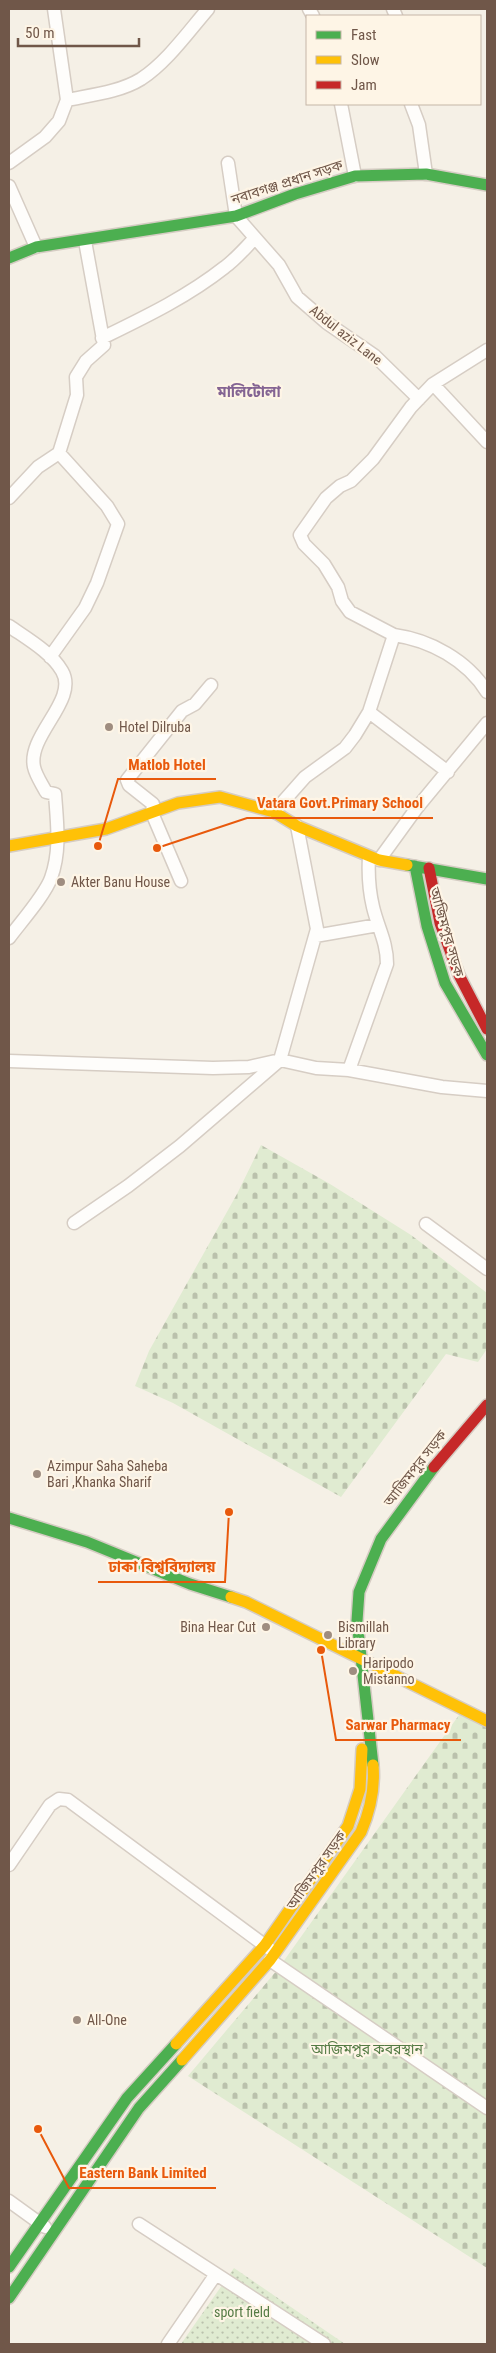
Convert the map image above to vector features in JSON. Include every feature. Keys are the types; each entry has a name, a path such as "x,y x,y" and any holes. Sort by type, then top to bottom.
{"main road":[{"name":"নবাবগঞ্জ প্রধান সড়ক","path":"9,258 36,247 85,241 236,216 294,194 356,176 426,174 487,185"},
{"path":"9,846 106,829 178,803 220,797 274,812 297,826 374,859 487,879"},
{"name":"আজিমপুর সড়ক","path":"415,866 427,926 445,983 487,1055"},
{"name":"আজিমপুর সড়ক","path":"429,868 440,923 459,975 487,1029"},
{"name":"আজিমপুর সড়ক","path":"9,2298 138,2108 273,1957 361,1832 369,1814 374,1778 364,1675 355,1657 348,1622 350,1590 360,1560 372,1535 462,1417 487,1390"},
{"name":"আজিমপুর সড়ক","path":"9,2267 41,2224 127,2098 265,1945 348,1826 355,1812 362,1756 355,1657 359,1592 381,1539 446,1452 487,1405"},
{"path":"9,1518 87,1542 190,1584 246,1602 487,1721"}],"street":[{"path":"9,163 45,137 59,120 67,100 54,9"},
{"path":"67,100 116,90 141,79 164,58 208,9"},
{"path":"341,105 356,176"},
{"path":"411,105 419,126 426,174"},
{"path":"9,150 9,158"},
{"path":"228,163 236,216"},
{"path":"9,186 36,247"},
{"name":"Abdul aziz Lane","path":"236,216 279,265 297,297 327,323 375,356 420,399"},
{"path":"102,338 158,312 187,295 226,266 255,238"},
{"path":"9,498 38,467 59,453 77,395 76,377 86,361 104,345 96,290 85,241"},
{"path":"487,350 433,384 411,407 373,459 351,481 340,486 326,498 300,536 304,544 324,564 338,587 342,601 350,612 394,635 413,638 461,662 487,692"},
{"path":"433,384 487,442"},
{"path":"50,657 85,608 97,583 118,524 108,506 59,453"},
{"path":"9,626 50,657 63,672 65,694 38,742 34,755 34,768 46,792 55,794 58,836 56,858 50,880 9,938"},
{"path":"274,812 304,777 345,748 369,712 394,635"},
{"path":"181,881 152,813 154,804 129,785 127,780 182,711 195,704 211,685"},
{"path":"369,712 448,772"},
{"path":"349,1070 387,964 387,946 378,925 368,884 374,859 487,723"},
{"path":"74,1223 128,1186 180,1146 222,1111 260,1074 280,1060 317,929 297,826"},
{"path":"315,936 378,925"},
{"path":"9,1061 212,1068 249,1067 280,1060 316,1068 349,1070 442,1087 487,1091"},
{"path":"426,1224 487,1269"},
{"path":"9,1866 50,1806 58,1799 68,1800 265,1945 273,1957 487,2108"},
{"path":"9,2201 53,2233"},
{"path":"139,2224 324,2344"},
{"path":"168,2344 216,2274"}],"green space":[{"path":"261,1145 330,1184 411,1235 487,1293 487,1349 478,1362 446,1354 341,1497 173,1403 135,1386 149,1351 237,1194"},
{"name":"আজিমপুর কবরস্থান","path":"459,1715 487,1727 487,2268 188,2076 278,1969"},
{"name":"sport field","path":"234,2268 345,2344 181,2344"}],"traffic: fast":[{"path":"9,258 36,247 236,216 295,194 355,176 426,174 487,185"},
{"path":"407,865 487,879"},
{"path":"415,866 427,926 445,983 487,1055"},
{"path":"373,1765 357,1621 359,1592 381,1539 434,1467"},
{"path":"9,1518 87,1542 190,1584 231,1597"},
{"path":"9,2267 127,2098 176,2044"},
{"path":"9,2298 139,2108 182,2060"}],"traffic: slow":[{"path":"9,846 106,829 178,803 220,797 274,812 297,826 379,860 407,865"},
{"path":"231,1597 246,1602 487,1721"},
{"path":"176,2044 265,1945 348,1826 360,1789 362,1749"},
{"path":"182,2060 270,1960 361,1832 371,1799 373,1765"}],"traffic: jam":[{"path":"429,868 440,923 459,975 487,1029"},
{"path":"434,1467 487,1405"}],"place":[{"name":"Hotel Dilruba","path":"109,727"},
{"name":"Matlob Hotel","path":"98,846"},
{"name":"Vatara Govt.Primary School","path":"157,848"},
{"name":"Akter Banu House","path":"61,882"},
{"name":"Azimpur Saha Saheba Bari ,Khanka Sharif","path":"37,1474"},
{"name":"ঢাকা বিশ্ববিদ্যালয়","path":"229,1512"},
{"name":"Bina Hear Cut","path":"266,1627"},
{"name":"Bismillah Library","path":"328,1635"},
{"name":"Sarwar Pharmacy","path":"321,1650"},
{"name":"Haripodo Mistanno","path":"353,1671"},
{"name":"All-One","path":"77,2020"},
{"name":"Eastern Bank Limited","path":"38,2129"}],"district":[{"name":"মালিটোলা","path":"249,392"}]}
